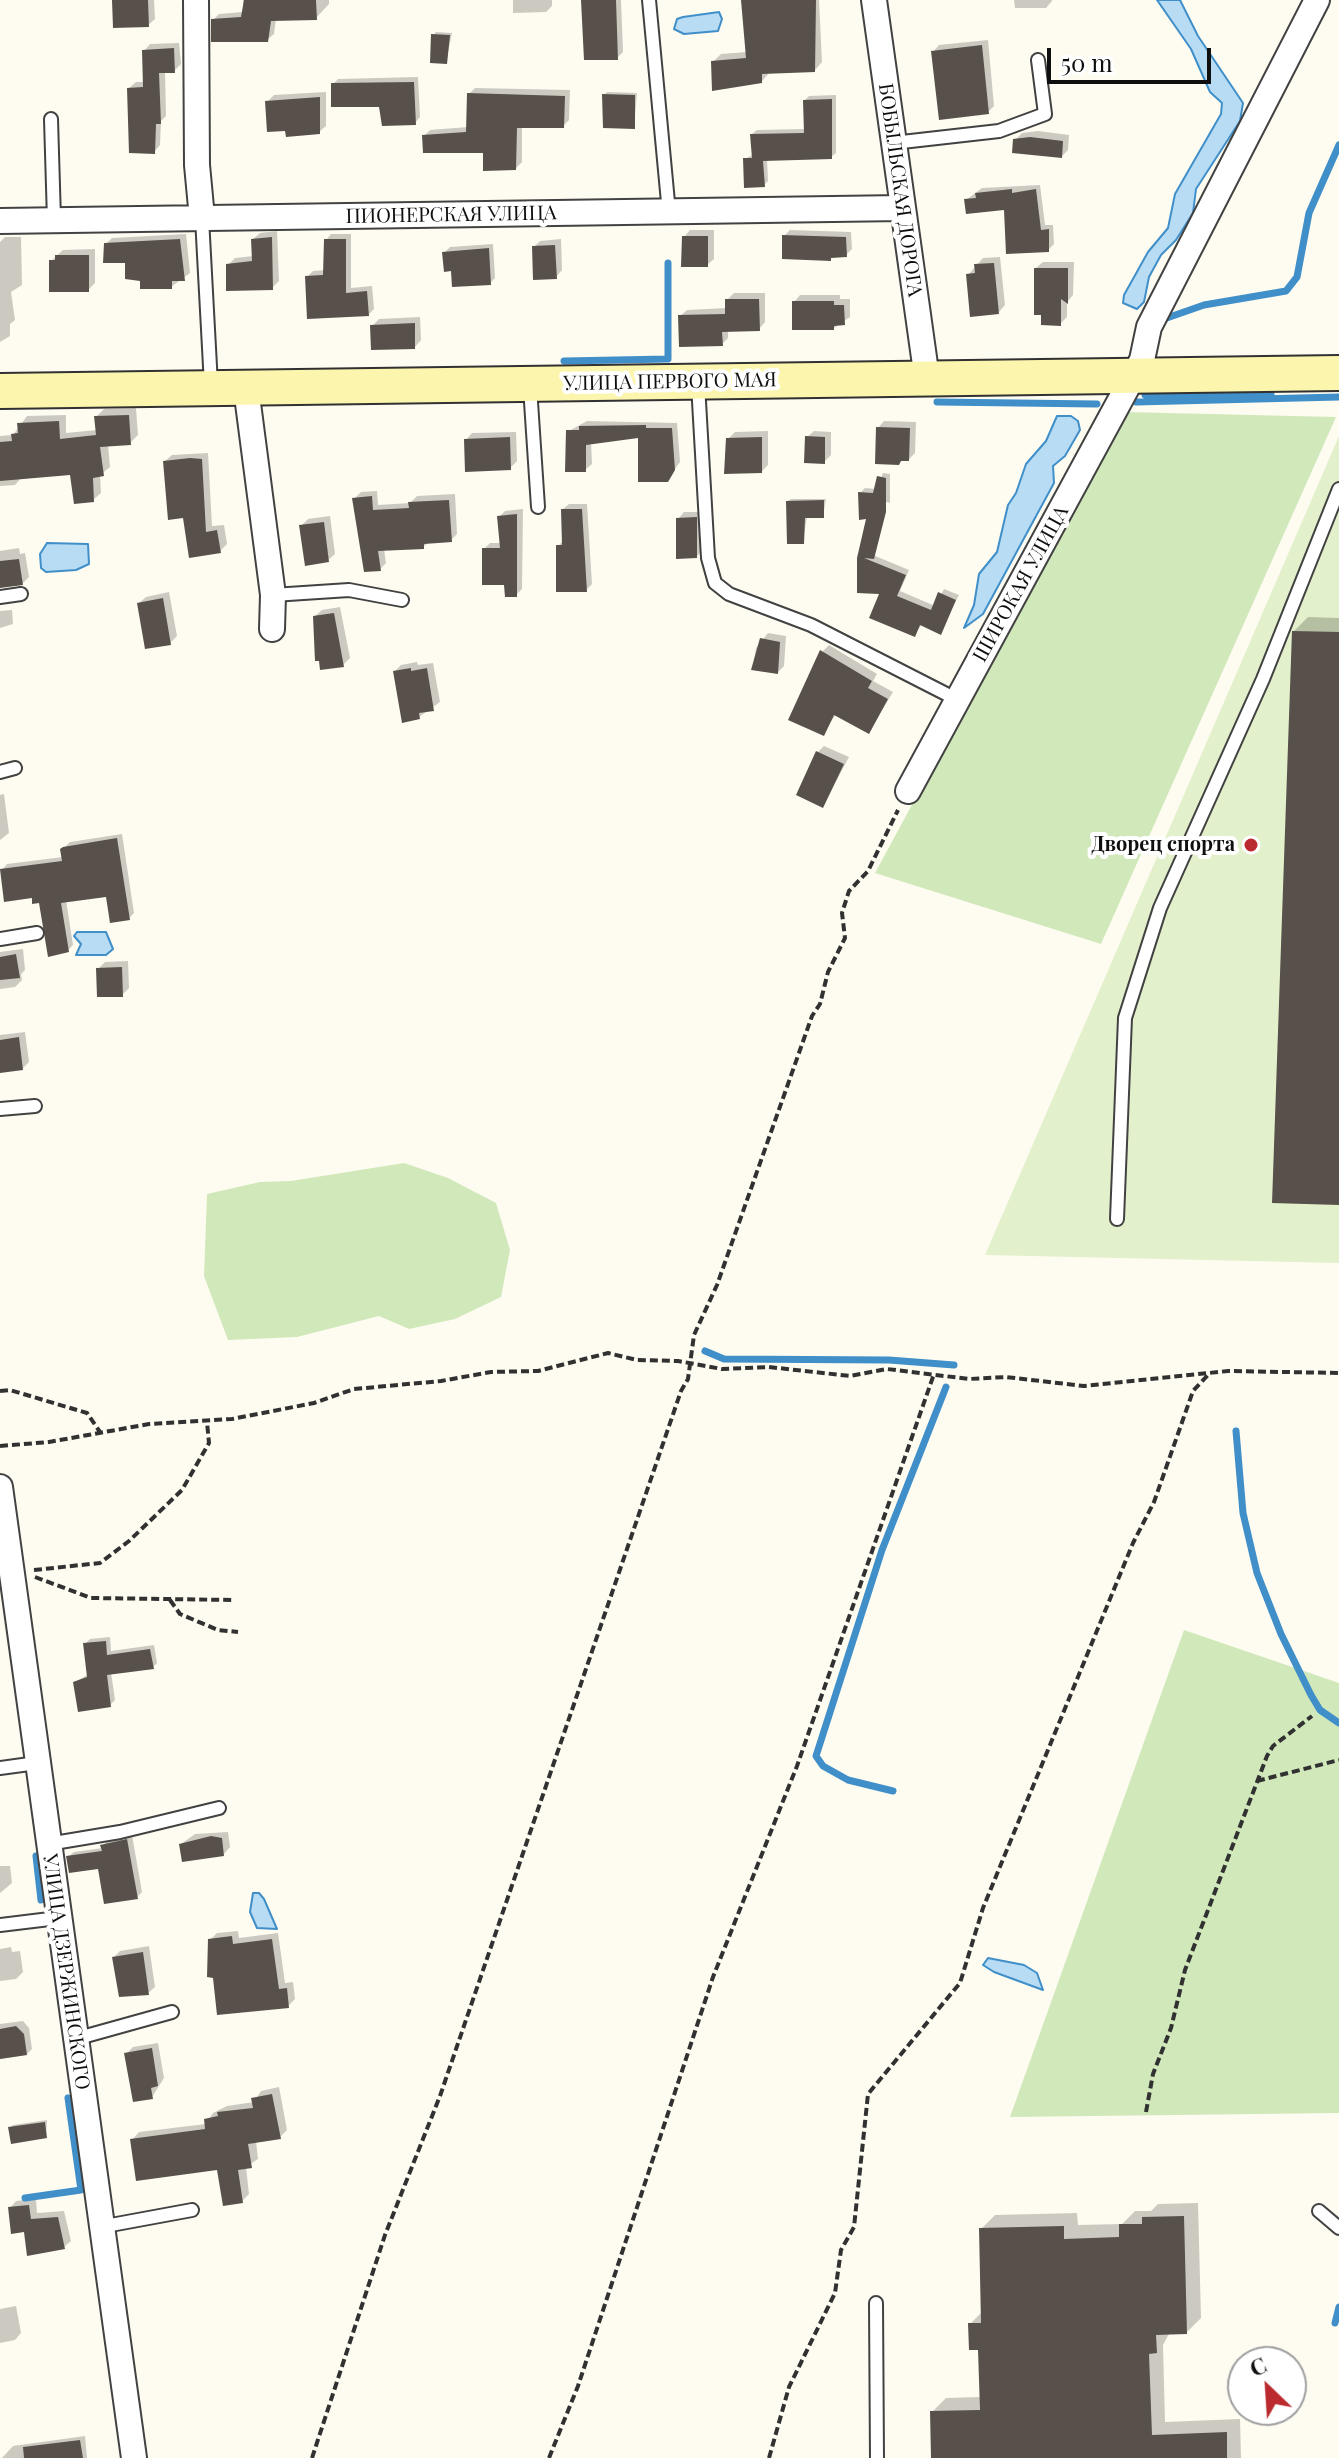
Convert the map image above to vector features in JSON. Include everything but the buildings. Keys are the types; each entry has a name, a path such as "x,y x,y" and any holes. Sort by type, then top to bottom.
{"street":[{"path":"196,0 197,165 202,218"},
{"name":"БОБЫЛЬСКАЯ ДОРОГА","path":"874,0 927,379"},
{"name":"ШИРОКАЯ УЛИЦА","path":"908,791 1142,360 1149,327 1317,0"},
{"name":"ПИОНЕРСКАЯ УЛИЦА","path":"0,221 902,208"},
{"name":"УЛИЦА ПЕРВОГО МАЯ","path":"0,391 1339,373"},
{"path":"246,388 273,595 272,629"},
{"name":"УЛИЦА ДЗЕРЖИНСКОГО","path":"0,1487 7,1589 37,1763 134,2458"}],"lane":[{"path":"649,0 669,213"},
{"path":"893,143 999,131 1045,114 1038,60"},
{"path":"51,119 54,220"},
{"path":"202,218 211,389"},
{"path":"698,382 708,558 715,583 729,594 811,625 956,699"},
{"path":"530,384 538,507"},
{"path":"1117,1219 1125,1018 1160,908 1263,679 1339,489"},
{"path":"273,595 349,590 402,600"},
{"path":"0,597 21,594"},
{"path":"0,772 15,768"},
{"path":"0,939 37,933"},
{"path":"0,1109 35,1106"},
{"path":"0,1768 37,1763"},
{"path":"48,1844 120,1832 219,1808"},
{"path":"0,1925 58,1918"},
{"path":"75,2039 172,2012"},
{"path":"100,2227 192,2210"},
{"path":"1319,2211 1339,2228"},
{"path":"876,2303 877,2458"}],"path":[{"path":"312,2458 385,2235 440,2096 681,1391 688,1379 694,1335 717,1285 812,1016 820,1004 828,972 845,938 842,913 849,891 868,871 908,791"},
{"path":"0,1446 49,1442 149,1424 207,1422 314,1403 354,1389 449,1380 491,1372 538,1371 599,1353 722,1369 769,1367 837,1376 887,1369 1084,1386 1140,1377 1208,1375 1228,1371 1339,1373"},
{"path":"549,2458 578,2386 713,1977 797,1766 934,1374"},
{"path":"769,2458 789,2387 835,2293 841,2250 854,2227 868,2094 960,1983 983,1908 1137,1533 1154,1502 1193,1391 1208,1375"},
{"path":"0,1391 10,1390 87,1413 100,1432"},
{"path":"207,1422 209,1443 205,1455 182,1490 129,1541 100,1563 26,1572 91,1598 234,1600"},
{"path":"170,1600 180,1614 218,1630 238,1632"},
{"path":"1146,2112 1153,2074 1171,2028 1185,1970 1257,1781 1273,1746 1312,1716"},
{"path":"1257,1781 1339,1760"}],"green space":[{"path":"1125,412 1336,417 1101,944 875,873"},
{"name":"Дворец спорта","path":"1339,436 1339,1263 985,1255"},
{"path":"404,1163 448,1178 496,1203 510,1250 501,1297 455,1319 409,1329 379,1316 297,1337 228,1340 204,1276 207,1194 260,1182 291,1181"},
{"path":"1184,1630 1339,1683 1339,2113 1010,2117"}],"water":[{"path":"1157,0 1180,0 1198,36 1243,103 1240,121 1196,189 1193,213 1176,240 1161,255 1149,277 1144,302 1137,309 1123,303 1124,295 1148,252 1168,228 1175,194 1221,114 1222,103 1210,92 1191,49"},
{"path":"719,12 722,19 718,31 684,34 674,29 677,19"},
{"path":"1057,416 1071,416 1078,421 1080,430 1065,456 1053,466 1054,483 983,614 964,628 974,605 979,574 997,552 1008,505 1016,493 1026,464 1046,441"},
{"path":"47,543 88,544 89,564 76,570 46,572 41,568 40,554"},
{"path":"77,932 106,932 113,949 106,955 76,955 81,944 74,936"},
{"path":"253,1893 259,1893 264,1899 277,1929 257,1928 250,1912"},
{"path":"988,1958 1024,1965 1037,1973 1043,1990 994,1972 983,1965"}],"waterway":[{"path":"1161,320 1204,305 1286,291 1297,277 1309,213 1339,145"},
{"path":"564,361 668,359 668,263"},
{"path":"1145,395 1271,394"},
{"path":"1136,402 1339,397"},
{"path":"937,402 1097,404"},
{"path":"705,1351 724,1359 889,1360 954,1365"},
{"path":"893,1791 848,1780 823,1766 816,1756 882,1550 946,1387"},
{"path":"1236,1431 1243,1513 1257,1573 1281,1634 1311,1695 1320,1710 1339,1723"},
{"path":"36,1856 41,1900"},
{"path":"25,2198 81,2190 68,2098"},
{"path":"1335,2323 1339,2307"}],"place":[{"name":"Дворец спорта","path":"1251,845"}]}
